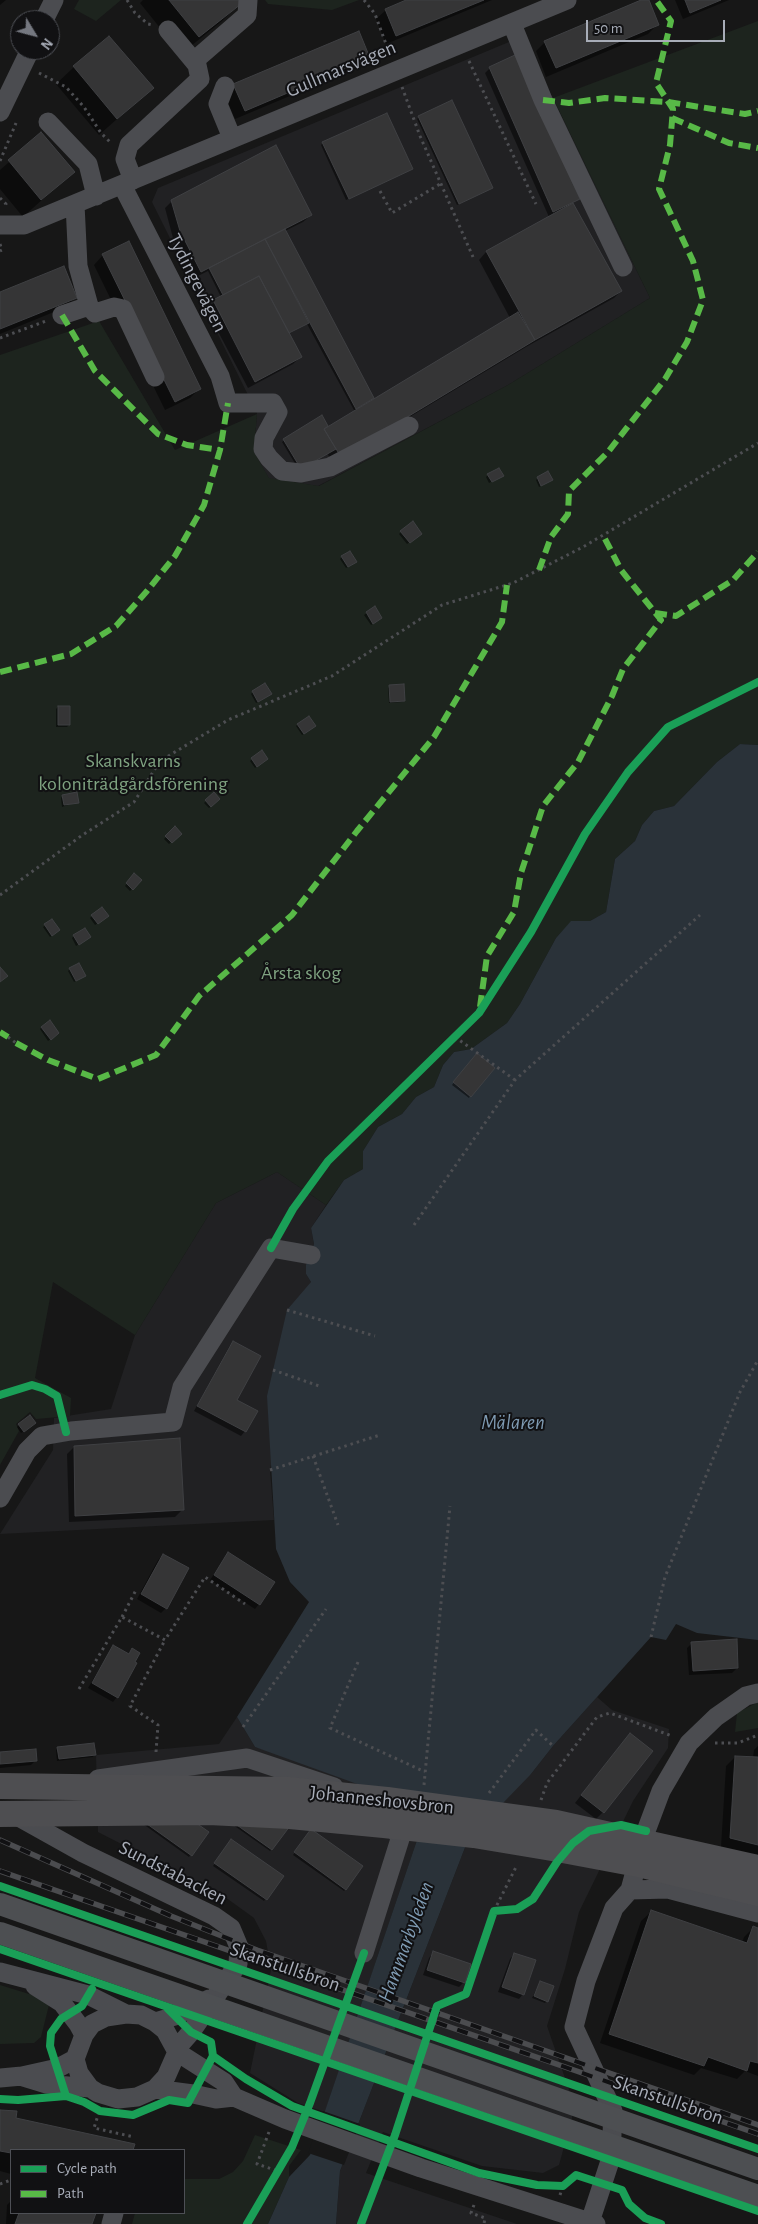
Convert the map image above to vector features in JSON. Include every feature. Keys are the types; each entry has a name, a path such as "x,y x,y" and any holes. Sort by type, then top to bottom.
{"highway":[{"name":"Johanneshovsbron","path":"0,1786 288,1790 387,1800 556,1823 758,1868"},
{"name":"Johanneshovsbron","path":"0,1814 209,1812 290,1816 384,1825 474,1835 552,1848 643,1865 758,1893"}],"main road":[{"name":"Skanstullsbron","path":"0,1904 758,2169"},
{"path":"0,1933 758,2196"}],"street":[{"path":"194,61 247,15 248,0"},
{"name":"Gullmarsvägen","path":"0,225 24,225 567,0"},
{"path":"512,24 543,100 623,266"},
{"path":"128,183 125,159 130,145 200,79 200,72 194,61 168,30"},
{"path":"0,112 25,60"},
{"path":"224,86 218,104 232,138"},
{"path":"48,122 88,164 96,196"},
{"name":"Tydingevägen","path":"128,183 220,376 228,403 273,403 278,412 264,438 263,449 282,471 301,473 330,467 409,426"},
{"path":"75,204 78,266 89,306 95,313 114,307 123,309 155,377"},
{"path":"62,315 89,306"},
{"path":"0,1498 27,1451 42,1436 71,1431 173,1422 182,1387 271,1248 311,1255"},
{"path":"234,2096 216,2099 193,2094 155,2090 137,2097 118,2099 98,2093 90,2088 79,2073 76,2059 84,2035 92,2024 106,2017 126,2014 141,2015 165,2030 177,2050 224,2082 234,2096 285,2119 421,2168 593,2223 611,2158 613,2110 574,2027 586,1981 614,1908 630,1890 646,1831 661,1791 689,1743 716,1717 746,1696 758,1692"},
{"path":"26,1820 46,1796 74,1782 155,1769 247,1758 385,1804 400,1839 364,1953"},
{"name":"Sundstabacken","path":"0,1806 83,1853 214,1916 231,1928 239,1947 238,1964 177,2050"},
{"path":"630,1890 668,1889 758,1913"},
{"path":"0,1972 64,1987 88,1995 126,2014"},
{"path":"23,1978 62,2003 84,2035"},
{"name":"Sundstabacken","path":"155,2022 175,2016 214,1997"},
{"path":"155,2090 166,2077 177,2050"},
{"path":"0,2078 22,2076 58,2068 76,2059"},
{"path":"22,2076 46,2084 90,2088"}],"path":[{"path":"127,0 135,13 148,24 168,30"},
{"path":"364,0 375,14 420,136 473,257"},
{"path":"461,44 536,204"},
{"path":"39,73 66,87 84,107 101,133"},
{"path":"380,191 392,213 440,184"},
{"path":"0,198 6,204"},
{"path":"0,244 2,250 0,251"},
{"path":"0,338 62,315"},
{"path":"0,895 81,836 134,802 160,761 228,720 332,676 442,605 513,583 583,547 758,443"},
{"path":"414,1225 515,1080 700,915"},
{"path":"448,1044 457,1034 515,1080"},
{"path":"8,1037 16,1043"},
{"path":"288,1310 374,1336"},
{"path":"651,1637 665,1577 740,1392 758,1360"},
{"path":"273,1370 322,1387"},
{"path":"270,1470 380,1435"},
{"path":"313,1456 338,1525"},
{"path":"423,1788 450,1506"},
{"path":"155,1769 158,1724 130,1706 165,1640 205,1577 245,1604"},
{"path":"79,1689 136,1590"},
{"path":"243,1727 326,1609"},
{"path":"122,1617 165,1640"},
{"path":"358,1662 330,1728 425,1772"},
{"path":"541,1801 547,1784 596,1717 610,1713 689,1743 738,1743 758,1736"},
{"path":"483,1801 536,1730 553,1746"},
{"path":"491,1920 498,1911 517,1864"},
{"path":"92,2107 103,2112 94,2128 134,2137"},
{"path":"269,2132 257,2164 278,2171"},
{"path":"274,2179 283,2163"},
{"path":"557,2186 562,2186 569,2180"},
{"path":"474,2205 471,2214 485,2218 484,2224"}],"shaded area":[{"path":"521,37 553,98 650,298 508,385 318,486 269,479 254,452 257,413 152,202 158,188"},
{"path":"277,1172 326,1205 311,1228 314,1244 306,1274 311,1282 270,1470 274,1520 0,1534 53,1450 54,1418 111,1409 135,1335 216,1203"},
{"path":"597,1697 612,1710 669,1729 668,1748 633,1801 579,1912 565,1969 547,2026 575,2107 559,2165 543,2173 482,2166 383,2132 366,2173 517,2224 336,2224 340,2171 483,1801 531,1774 553,1746"},
{"path":"237,1717 255,1747 432,1796 325,2112 298,2103 250,2073 271,1970 266,1941 254,1918 225,1897 98,1832 96,1755 219,1744"}],"green space":[{"path":"79,0 121,0 96,21 74,9"},
{"path":"265,0 359,0 332,10 268,4"},
{"name":"Årsta skog","path":"758,21 758,745 740,744 717,762 674,806 654,811 642,825 635,841 615,859 606,912 590,921 571,922 556,938 520,1004 507,1023 471,1049 454,1052 443,1065 434,1087 416,1097 402,1114 378,1127 363,1151 363,1169 344,1180 326,1205 277,1172 216,1203 135,1335 53,1282 35,1378 71,1398 70,1416 36,1419 30,1412 16,1424 19,1431 0,1465 0,355 99,321 175,450 257,414 254,452 269,478 319,486 508,385 650,298 553,98"},
{"path":"758,1702 758,1728 735,1732 737,1713"},
{"path":"0,1985 42,1998 49,2005 41,2037 34,2043 0,2044"},
{"path":"255,2135 301,2150 289,2166 289,2177 268,2224 132,2224 135,2214 185,2214 185,2179 219,2179 233,2172 243,2161"}],"water":[{"name":"Mälaren","path":"740,744 758,745 758,1640 697,1633 676,1624 666,1640 651,1637 553,1746 531,1774 503,1803 483,1801 340,2171 336,2224 268,2224 289,2177 310,2155 432,1796 360,1785 255,1747 237,1717 309,1602 290,1582 276,1549 267,1396 287,1310 311,1282 306,1274 306,1265 314,1244 311,1228 344,1180 363,1169 363,1151 378,1127 402,1114 416,1097 434,1087 443,1065 454,1052 471,1049 507,1023 520,1004 556,938 571,921 590,921 606,912 615,859 635,841 642,825 654,811 674,806 717,762"}],"pier":[{"path":"323,2111 360,2124 344,2165 308,2153"}],"building":[{"path":"169,0 238,0 241,4 199,37"},
{"path":"406,0 484,0 396,36 385,9"},
{"path":"641,0 649,0 659,25 556,68 544,41"},
{"path":"685,0 721,0 690,13"},
{"path":"359,31 370,58 245,111 233,84"},
{"path":"109,36 154,88 117,119 73,66"},
{"path":"515,55 580,199 553,212 489,67"},
{"path":"452,100 493,188 459,204 418,116"},
{"path":"387,113 413,169 349,199 322,142"},
{"path":"41,132 75,172 41,200 8,160"},
{"path":"276,145 312,215 201,272 180,231 171,200"},
{"path":"573,203 622,291 535,340 486,251"},
{"path":"285,229 374,398 356,409 265,239"},
{"path":"265,239 309,323 289,333 259,276 223,295 209,268"},
{"path":"129,241 201,389 175,402 102,254"},
{"path":"64,266 77,298 0,329 0,292"},
{"path":"259,276 302,357 255,382 213,300"},
{"path":"518,312 535,340 341,457 324,429"},
{"path":"322,415 328,426 324,429 336,449 301,469 283,439"},
{"path":"499,468 504,476 492,482 487,474"},
{"path":"548,471 553,480 541,486 537,477"},
{"path":"413,521 422,534 410,543 400,531"},
{"path":"350,551 357,562 348,567 341,556"},
{"path":"375,606 382,618 373,624 366,612"},
{"path":"265,683 272,694 258,702 252,691"},
{"path":"404,684 405,701 390,702 389,685"},
{"path":"58,706 70,706 70,725 58,725"},
{"path":"309,716 316,726 304,734 297,724"},
{"path":"262,750 268,759 257,767 251,758"},
{"path":"77,792 79,803 64,805 62,795"},
{"path":"214,792 220,799 211,807 205,800"},
{"path":"175,826 182,834 172,843 165,836"},
{"path":"134,873 142,880 133,890 126,883"},
{"path":"102,907 109,916 98,924 91,915"},
{"path":"52,919 60,930 52,936 44,924"},
{"path":"85,928 91,937 79,945 73,935"},
{"path":"79,963 86,976 76,981 69,968"},
{"path":"0,967 8,976 0,982"},
{"path":"50,1020 59,1033 51,1040 41,1027"},
{"path":"477,1053 495,1068 471,1097 453,1082"},
{"path":"233,1341 261,1356 237,1400 258,1411 246,1432 197,1406"},
{"path":"30,1415 36,1423 24,1432 18,1424"},
{"path":"180,1438 184,1510 75,1516 74,1446"},
{"path":"228,1552 275,1582 260,1605 214,1575"},
{"path":"163,1554 189,1568 167,1609 141,1594"},
{"path":"737,1639 738,1668 693,1671 691,1642"},
{"path":"113,1645 129,1654 132,1648 140,1653 135,1662 137,1663 118,1698 92,1683"},
{"path":"630,1733 653,1751 604,1813 581,1795"},
{"path":"94,1743 96,1755 59,1759 57,1747"},
{"path":"36,1749 37,1761 0,1764 0,1752"},
{"path":"735,1756 758,1757 758,1845 730,1838"},
{"path":"156,1795 209,1832 192,1856 140,1819"},
{"path":"220,1813 290,1826 272,1850"},
{"path":"311,1829 363,1866 346,1890 294,1852"},
{"path":"231,1839 284,1876 267,1900 214,1863"},
{"path":"651,1910 747,1943 753,1926 758,1928 758,2063 750,2061 747,2071 708,2057 704,2066 609,2034"},
{"path":"433,1951 471,1964 465,1983 427,1970"},
{"path":"514,1953 536,1960 524,1995 502,1987"},
{"path":"540,1981 554,1986 548,2002 534,1996"},
{"path":"0,2110 17,2111 16,2118 135,2144 133,2149 10,2149 10,2153 0,2151"},
{"path":"19,2214 96,2214 92,2224 15,2224"}],"railway":[{"path":"0,1840 171,1916 257,1950 758,2125"},
{"path":"0,1871 758,2134"}],"marked path":[{"path":"539,570 551,537 568,514 569,491 608,452 665,379 687,342 703,300 693,261 659,189 670,145 673,109 656,83 671,21 656,0"},
{"path":"543,100 569,103 605,98 668,102 745,114 758,111"},
{"path":"672,118 729,143 758,148"},
{"path":"62,315 95,371 158,434 187,445 220,450"},
{"path":"0,672 71,654 116,626 147,591 175,556 204,505 220,450 228,403"},
{"path":"480,1007 487,956 514,912 521,873 543,806 578,762 612,696 623,669 661,620 621,570 603,535"},
{"path":"655,613 676,616 733,580 758,552"},
{"path":"16,1043 48,1060 98,1079 156,1055 199,996 292,915 357,831 434,737 502,622 507,585"},
{"path":"0,1032 8,1037"}],"cycle path":[{"path":"271,1248 293,1209 328,1161 479,1013 531,932 585,834 628,772 668,727 758,682"},
{"path":"0,1395 32,1385 45,1389 57,1396 66,1432"},
{"path":"361,2224 395,2135 437,2006 466,1994 494,1911 517,1909 533,1899 557,1862 573,1843 589,1831 621,1825 646,1831"},
{"path":"0,1886 758,2149"},
{"path":"0,1949 758,2211"},
{"path":"247,2224 292,2147 310,2103 364,1953"},
{"path":"66,2096 50,2046 51,2033 61,2019 82,2006 92,1989"},
{"path":"0,2099 18,2100 66,2096 84,2102 100,2111 133,2115 169,2100 188,2103 213,2056 211,2042 191,2032 168,2009"},
{"path":"213,2056 246,2079 292,2106 479,2173 537,2185 563,2186 576,2175 622,2190 629,2204 645,2218 661,2224"}],"park label":[{"name":"Skanskvarns koloniträdgårdsförening","path":"133,772"}],"water label":[{"name":"Hammarbyleden","path":"406,1942"}]}
